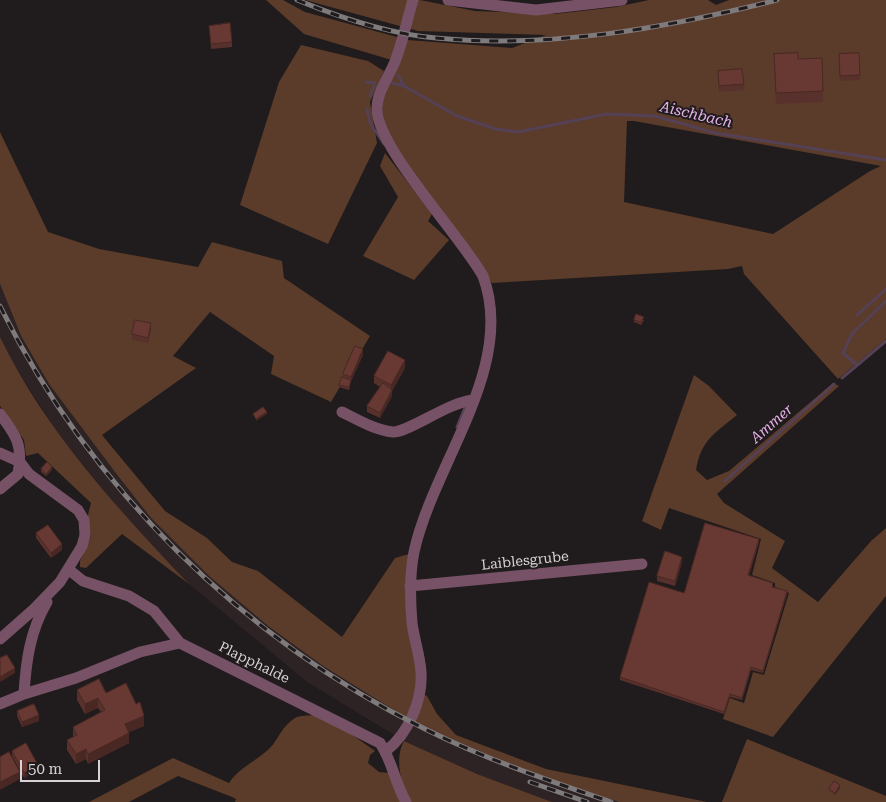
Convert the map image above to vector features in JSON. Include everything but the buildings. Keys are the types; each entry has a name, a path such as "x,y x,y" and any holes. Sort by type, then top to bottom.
{"street":[{"path":"406,802 398,787 386,751 398,741 415,710 421,690 421,671 412,624 410,586 415,550 422,524 473,400 490,342 491,308 487,286 472,258 391,146 378,118 377,108 380,91 395,61 413,0"},
{"path":"448,0 536,10 622,0"},
{"path":"342,412 370,426 395,432 456,403 473,400"},
{"path":"0,414 20,444 18,474 0,489"},
{"path":"0,453 20,462 28,474 78,510 84,520 85,534 82,546 35,625 26,659 24,694"},
{"name":"Laiblesgrube","path":"410,586 642,564"},
{"name":"Plapphalde","path":"68,569 83,581 129,596 154,612 180,643 380,742 386,751"},
{"path":"0,639 34,610 60,582"},
{"path":"0,704 24,694 76,678 140,652 180,643"}],"shaded area":[{"path":"266,0 283,0 305,12 408,40 512,48 546,35 418,31 305,0 420,0 475,11 555,14 616,7 649,0 708,0 716,5 729,0 886,0 886,339 838,379 744,274 742,266 728,269 492,283 393,144 384,121 382,102 386,84 395,61 304,34","holes":["627,121 881,166 870,171 773,234 624,202"]},
{"path":"301,45 368,61 384,71 370,102 377,143 328,244 240,205 279,82"},
{"path":"0,132 48,232 99,249 198,267 212,242 282,261 284,278 370,336 331,402 271,374 274,356 210,312 173,356 196,368 102,435 165,511 207,538 232,562 258,571 342,637 395,558 409,554 417,670 416,691 427,696 437,714 456,735 546,769 707,802 619,802 545,779 418,725 323,666 268,626 209,576 151,518 49,384 21,336 0,284"},
{"path":"385,153 432,214 428,221 449,240 414,280 363,256 398,197 380,166"},
{"path":"0,284 21,336 49,384 151,518 209,576 268,626 323,666 418,725 545,779 619,802 552,802 477,774 404,741 307,682 189,584 124,515 61,438 11,360 0,337"},
{"path":"0,337 18,372 61,437 110,498 189,584 122,534 86,568 80,567 80,561 91,536 87,519 91,503 38,453 26,456 24,440 0,406"},
{"path":"694,375 709,386 737,415 710,438 701,451 696,470 707,480 729,471 833,383 839,386 717,494 724,503 785,541 772,568 818,602 871,541 886,528 886,596 773,737 723,719 730,698 744,703 753,672 764,675 789,593 775,587 775,583 752,575 761,539 669,508 661,530 642,521"},
{"path":"314,715 344,729 375,751 370,755 368,763 379,772 389,773 400,802 235,802 236,799 232,797 178,776 129,802 89,802 173,758 229,783 237,773 270,748 291,721 299,716"},
{"path":"747,739 886,796 886,802 722,802"},
{"path":"404,741 477,774 552,802 411,802 400,772 399,756"}],"waterway":[{"name":"Aischbach","path":"398,75 404,86"},
{"path":"366,82 375,83 370,96"},
{"name":"Aischbach","path":"392,83 404,86 457,116 496,129 518,132 607,114 655,116 715,133 886,160"},
{"path":"367,109 370,123 384,144"},
{"name":"Ammer","path":"857,315 886,289"},
{"name":"Ammer","path":"857,365 843,353 852,334 886,301"},
{"name":"Ammer","path":"842,378 886,341"},
{"name":"Ammer","path":"725,481 834,384"},
{"path":"457,427 466,405"}],"railway":[{"path":"297,0 348,19 400,33 479,41 522,41 608,34 693,19 777,0"},
{"path":"0,306 37,373 79,436 126,496 178,552 234,604 294,651 358,692 425,729 493,759 611,802"},
{"path":"530,782 587,802"}]}
